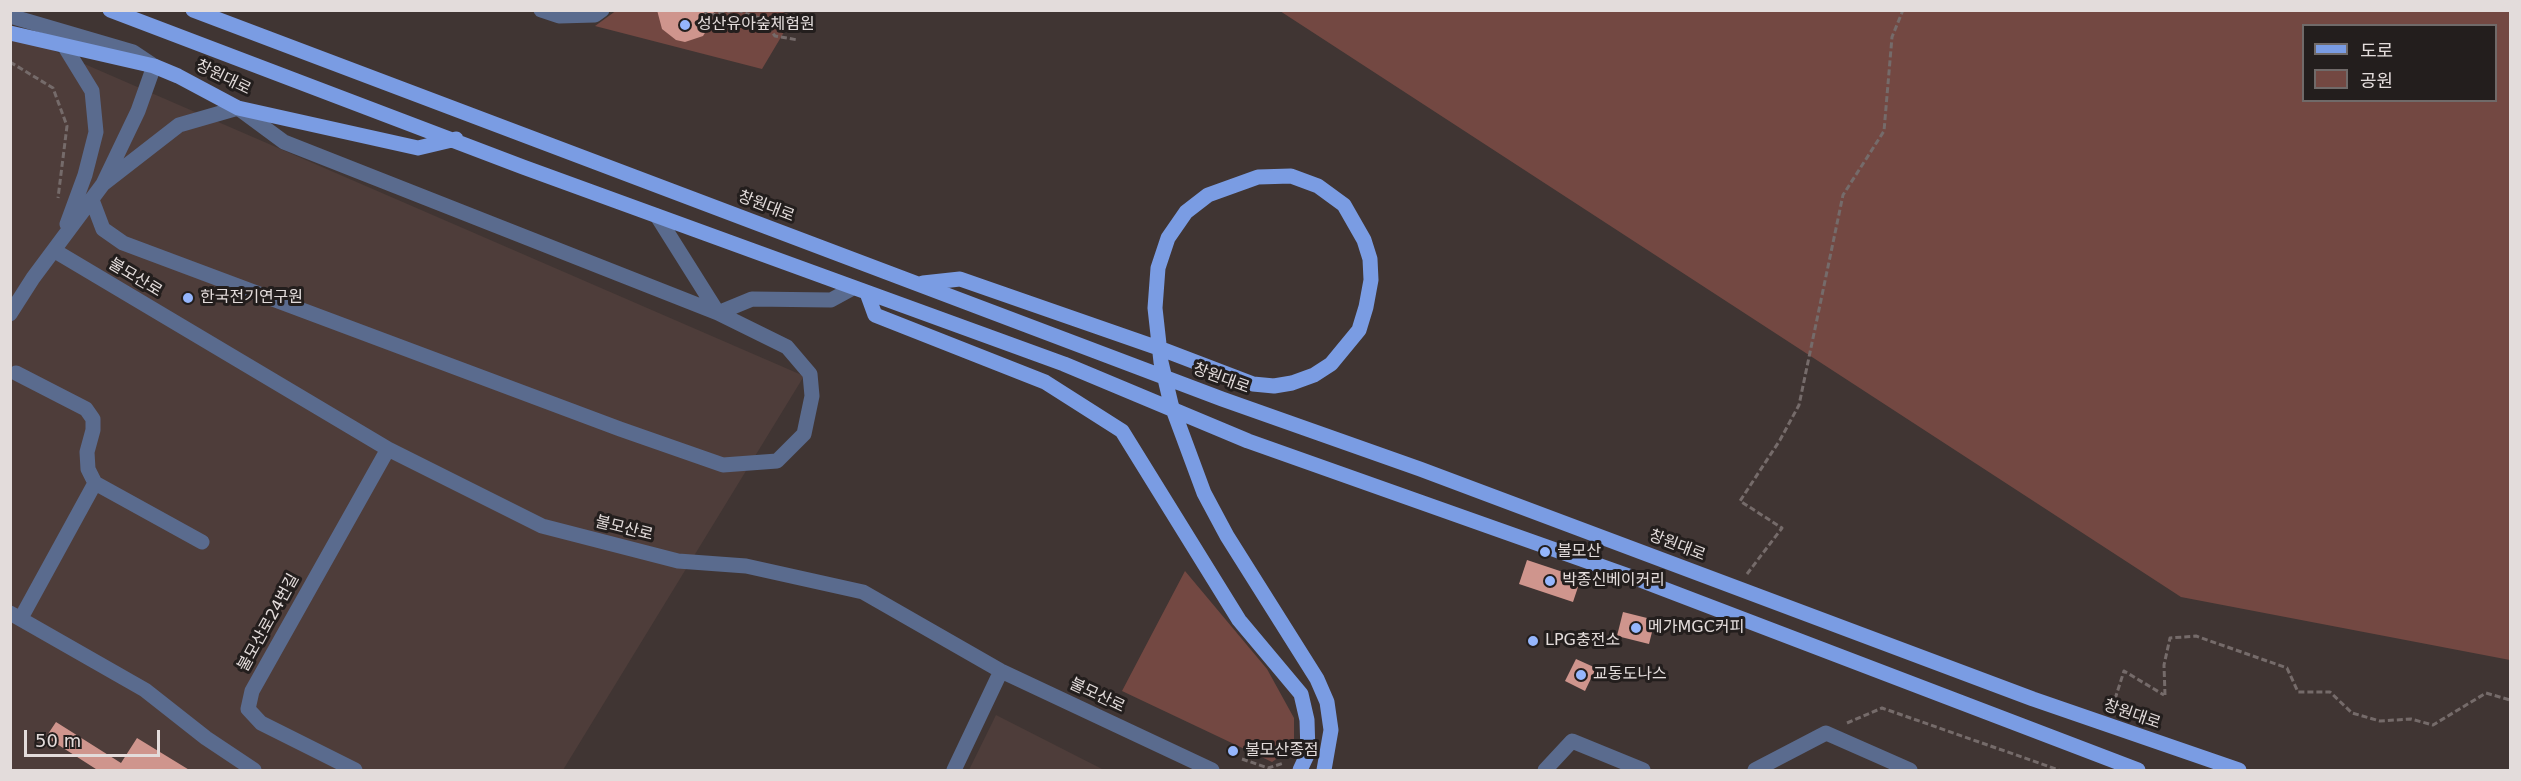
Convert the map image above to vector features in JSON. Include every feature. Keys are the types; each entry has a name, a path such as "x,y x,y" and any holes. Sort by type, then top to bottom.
{"main road":[{"name":"창원대로","path":"110,10 657,216 1064,364 1248,441 1643,582 2138,771"},
{"name":"창원대로","path":"194,10 1222,399 1431,473 2033,699 2239,771"},
{"name":"창원대로","path":"10,33 154,66 238,108 418,148 456,139"},
{"path":"919,284 960,279 1253,384 1283,385 1314,375 1331,364 1359,330 1371,280 1370,259 1364,240 1344,205 1318,186 1291,176 1258,177 1208,195 1186,212 1168,238 1158,268 1155,308 1161,362 1171,404 1204,493 1227,536 1317,679 1327,702 1331,730 1324,771"},
{"path":"860,291 875,315 1045,382 1122,431 1239,620 1301,694 1307,720 1308,753 1300,771"}],"street":[{"path":"541,10 559,16 596,15 602,10"},
{"path":"10,16 133,52 154,66 138,111 103,184 33,278 10,314"},
{"path":"55,251 85,175 96,132 92,92 65,47"},
{"path":"92,200 103,229 123,243 620,429 723,465 777,461 804,434 812,396 810,374 787,347 718,313 284,142 238,108 178,125 103,184"},
{"path":"657,216 718,313"},
{"name":"불모산로","path":"55,251 388,449 542,526 678,561 746,566 862,592 1001,671 1212,771"},
{"path":"718,313 752,298 831,300 860,291"},
{"path":"16,373 86,409 93,419 93,430 87,452 88,469 95,483 202,542"},
{"name":"불모산로24번길","path":"355,771 261,723 248,709 252,691 388,449"},
{"path":"95,483 16,616 145,690 206,738 254,771"},
{"path":"954,771 1001,671"},
{"path":"1755,771 1826,733 1910,771"},
{"path":"1545,771 1572,741 1643,771"}],"path":[{"path":"705,10 707,15 736,10 762,19 775,36 798,40"},
{"path":"1737,588 1782,528 1740,501 1780,440 1799,405 1843,195 1884,131 1892,37 1903,10"},
{"path":"10,62 53,88 67,126 58,198"},
{"path":"2115,699 2124,671 2165,695 2164,665 2170,638 2196,636 2287,668 2298,692 2330,692 2352,713 2380,720 2411,719 2433,725 2486,693 2511,700"},
{"path":"1826,733 1882,708 2059,771"},
{"path":"1242,759 1268,768 1282,765 1288,759"}],"shaded area":[{"path":"11,37 36,43 804,376 563,770 11,770"},
{"path":"996,715 1104,770 969,770"}],"green space":[{"path":"617,10 779,10 793,17 762,69 595,26"},
{"path":"1280,11 2510,11 2510,660 2181,597"},
{"path":"1185,571 1267,669 1294,718 1294,747 1272,762 1122,691"}],"building":[{"name":"성산유아숲체험원","path":"657,10 714,10 713,20 703,36 685,42 676,40 662,29"},
{"name":"박종신베이커리","path":"1527,560 1581,578 1573,602 1519,584"},
{"name":"메가MGC커피","path":"1623,612 1655,620 1649,644 1617,636"},
{"name":"교동도나스","path":"1576,659 1596,668 1585,691 1565,681"},
{"path":"56,722 121,763 137,738 191,771 99,771 46,737"}],"place":[{"name":"성산유아숲체험원","path":"685,25"},
{"name":"한국전기연구원","path":"188,298"},
{"name":"불모산","path":"1545,552"},
{"name":"박종신베이커리","path":"1550,581"},
{"name":"메가MGC커피","path":"1636,628"},
{"name":"LPG충전소","path":"1533,641"},
{"name":"교동도나스","path":"1581,675"},
{"name":"불모산종점","path":"1233,751"}]}
